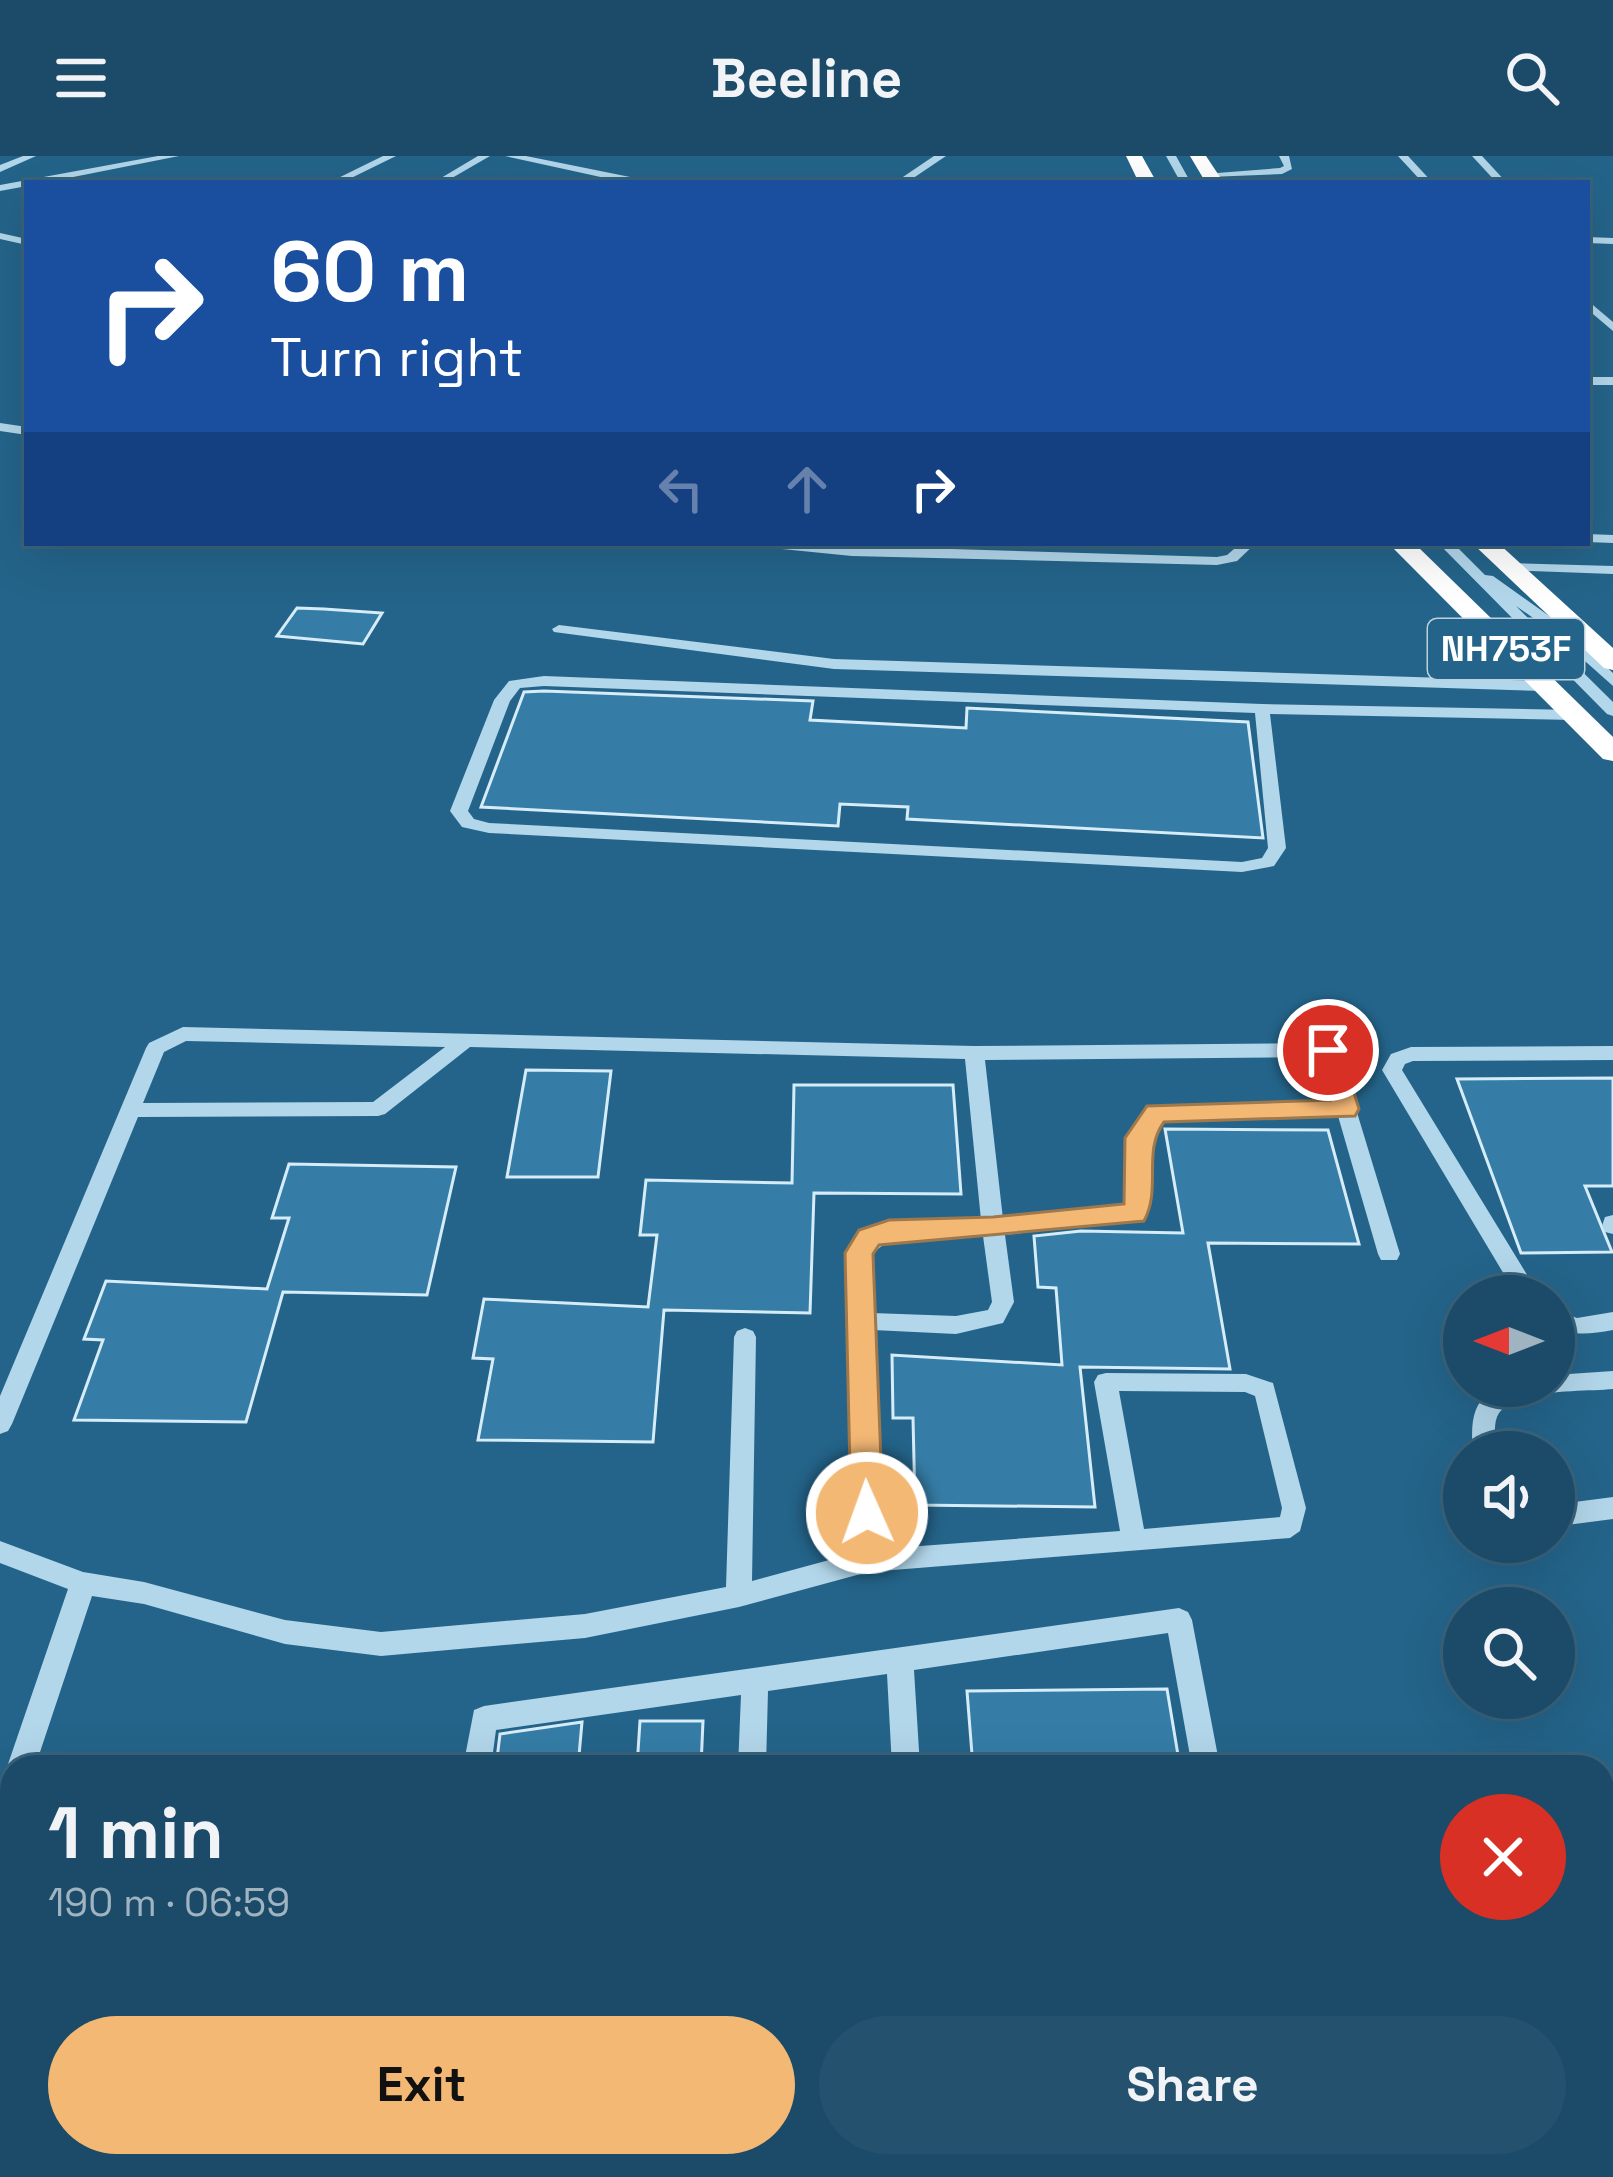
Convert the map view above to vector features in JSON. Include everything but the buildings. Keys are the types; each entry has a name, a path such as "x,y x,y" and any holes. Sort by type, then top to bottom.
{"highway":[{"path":"1198,156 1212,179"},
{"name":"NH753F","path":"1403,546 1613,753"},
{"name":"NH753F","path":"1487,546 1613,662"}],"street":[{"path":"0,169 31,156"},
{"path":"44,180 174,156"},
{"path":"339,180 391,156"},
{"path":"447,180 485,156"},
{"path":"510,156 632,180"},
{"path":"904,180 941,156"},
{"path":"1212,179 1282,171 1289,167 1284,156"},
{"path":"1403,156 1425,180"},
{"path":"1477,156 1499,180"},
{"path":"1590,306 1613,328"},
{"path":"791,546 852,552 1216,561 1232,558 1246,546"},
{"path":"1447,546 1613,711"},
{"path":"1509,567 1613,570"},
{"path":"1472,570 1554,626 1613,681"},
{"path":"559,629 834,664 1544,686"},
{"path":"1262,709 1277,848 1268,862 1242,867 489,828 468,823 459,811 502,700 515,684 859,698 1574,715"},
{"path":"0,1424 156,1048 182,1034 974,1053 1328,1050 1388,1254"},
{"path":"130,1110 378,1109 467,1040"},
{"path":"860,1322 956,1324 995,1318 1003,1302 974,1053"},
{"path":"1515,1275 1392,1070 1398,1059 1411,1054 1613,1053"},
{"path":"868,1561 859,1253 869,1237 889,1230 993,1228 1135,1214 1141,1197 1138,1138 1156,1113 1346,1109"},
{"path":"1575,1326 1613,1321"},
{"path":"739,1596 745,1337"},
{"path":"1480,1431 1486,1405 1504,1392 1613,1380"},
{"path":"0,1552 83,1583 144,1593 285,1632 381,1644 585,1626 739,1596 868,1561 1281,1530 1291,1523 1294,1508 1265,1390 1246,1383 1106,1382 1134,1540"},
{"path":"1575,1513 1613,1508"},
{"path":"25,1755 83,1583"},
{"path":"479,1755 484,1719 1179,1621 1204,1755"},
{"path":"900,1661 905,1755"},
{"path":"752,1755 754,1682"}],"route":[{"path":"867,1513 859,1253 869,1237 889,1230 993,1228 1135,1214 1141,1197 1138,1138 1156,1113 1346,1109 1328,1050"}]}
